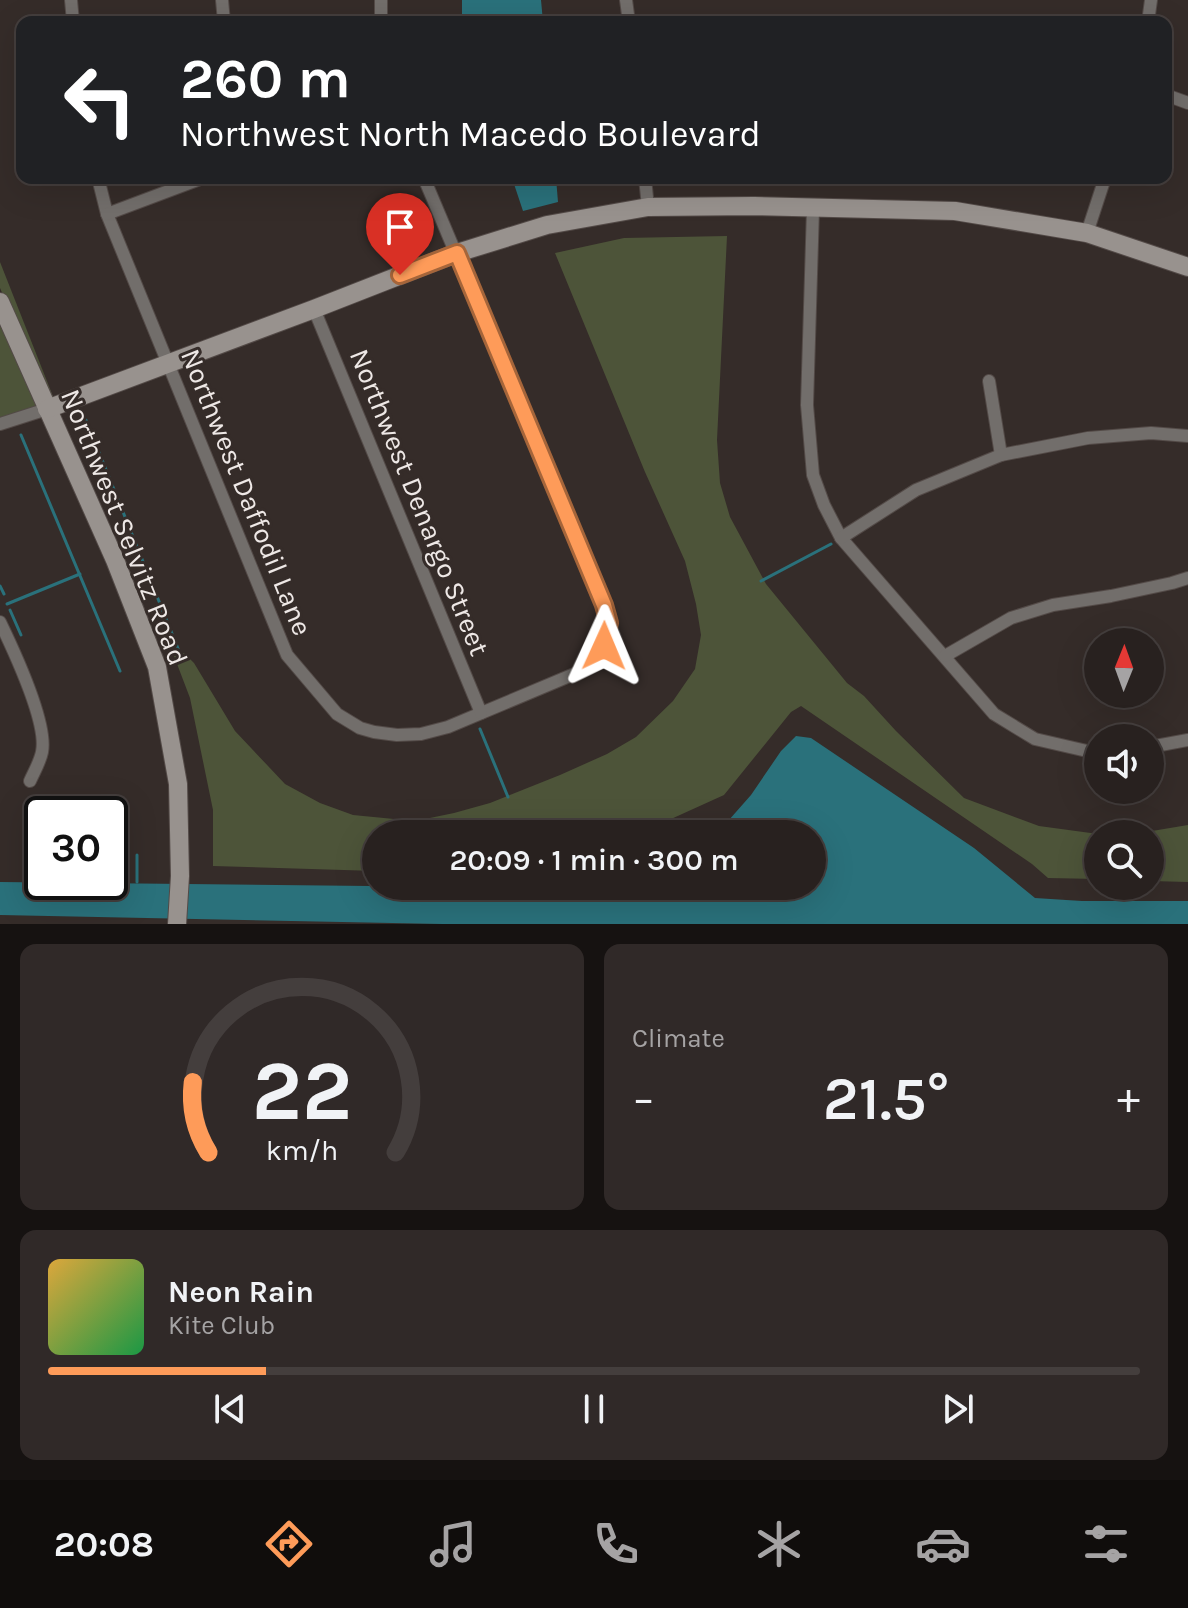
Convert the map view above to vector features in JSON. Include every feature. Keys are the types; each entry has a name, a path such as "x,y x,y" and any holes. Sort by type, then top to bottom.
{"street":[{"name":"Northwest Daffodil Lane","path":"100,184 107,214 287,655 337,714 360,728 397,735 433,732 587,667 602,651 609,623 427,184"},
{"path":"107,214 187,184"},
{"path":"646,184 648,207"},
{"path":"1087,233 1103,184"},
{"path":"0,424 169,364 457,253 547,225 648,207 955,211 1087,233 1188,267"},
{"path":"813,209 807,405 813,475 824,505 841,538 994,714 1035,739 1084,750"},
{"name":"Northwest Selvitz Road","path":"0,302 115,560 157,667 178,784 180,876 177,924"},
{"name":"Northwest Denargo Street","path":"314,309 481,713"},
{"path":"989,381 1001,455"},
{"path":"841,538 916,490 1001,455 1088,438 1151,433 1188,436"},
{"path":"945,656 1011,618 1053,605 1126,593 1188,578"},
{"path":"0,622 20,662 41,728 43,750 30,781"},
{"path":"1164,744 1188,740"}],"green space":[{"path":"727,236 717,440 720,483 730,517 766,584 847,683 864,696 964,798 1039,826 1084,832 1084,879 1048,878 801,706 791,712 724,795 669,820 362,820 362,871 213,866 213,810 190,698 174,656 184,653 194,663 235,731 285,784 320,803 353,815 394,819 425,819 490,803 607,754 636,737 673,701 695,669 701,635 685,561 555,253 624,238"},
{"path":"0,262 54,399 50,401 0,288"},
{"path":"0,317 39,405 0,418"},
{"path":"1188,825 1188,882 1164,881 1164,829"}],"water":[{"path":"462,0 541,0 542,16 462,16"},
{"path":"514,184 556,184 558,202 523,211"},
{"path":"796,736 811,738 974,848 1035,898 1188,901 1188,924 442,924 0,915 0,882 24,882 24,900 128,900 128,883 362,886 362,900 826,900 826,820 729,820 751,795 781,751"}],"waterway":[{"path":"86,420 181,656"},
{"path":"21,435 120,671"},
{"path":"761,581 831,544"},
{"path":"7,604 80,574"},
{"path":"0,586 4,594"},
{"path":"10,610 21,635"},
{"path":"480,729 508,797"},
{"path":"137,855 137,882"}],"route":[{"path":"400,275 457,253 604,605 609,623 604,646"}]}
